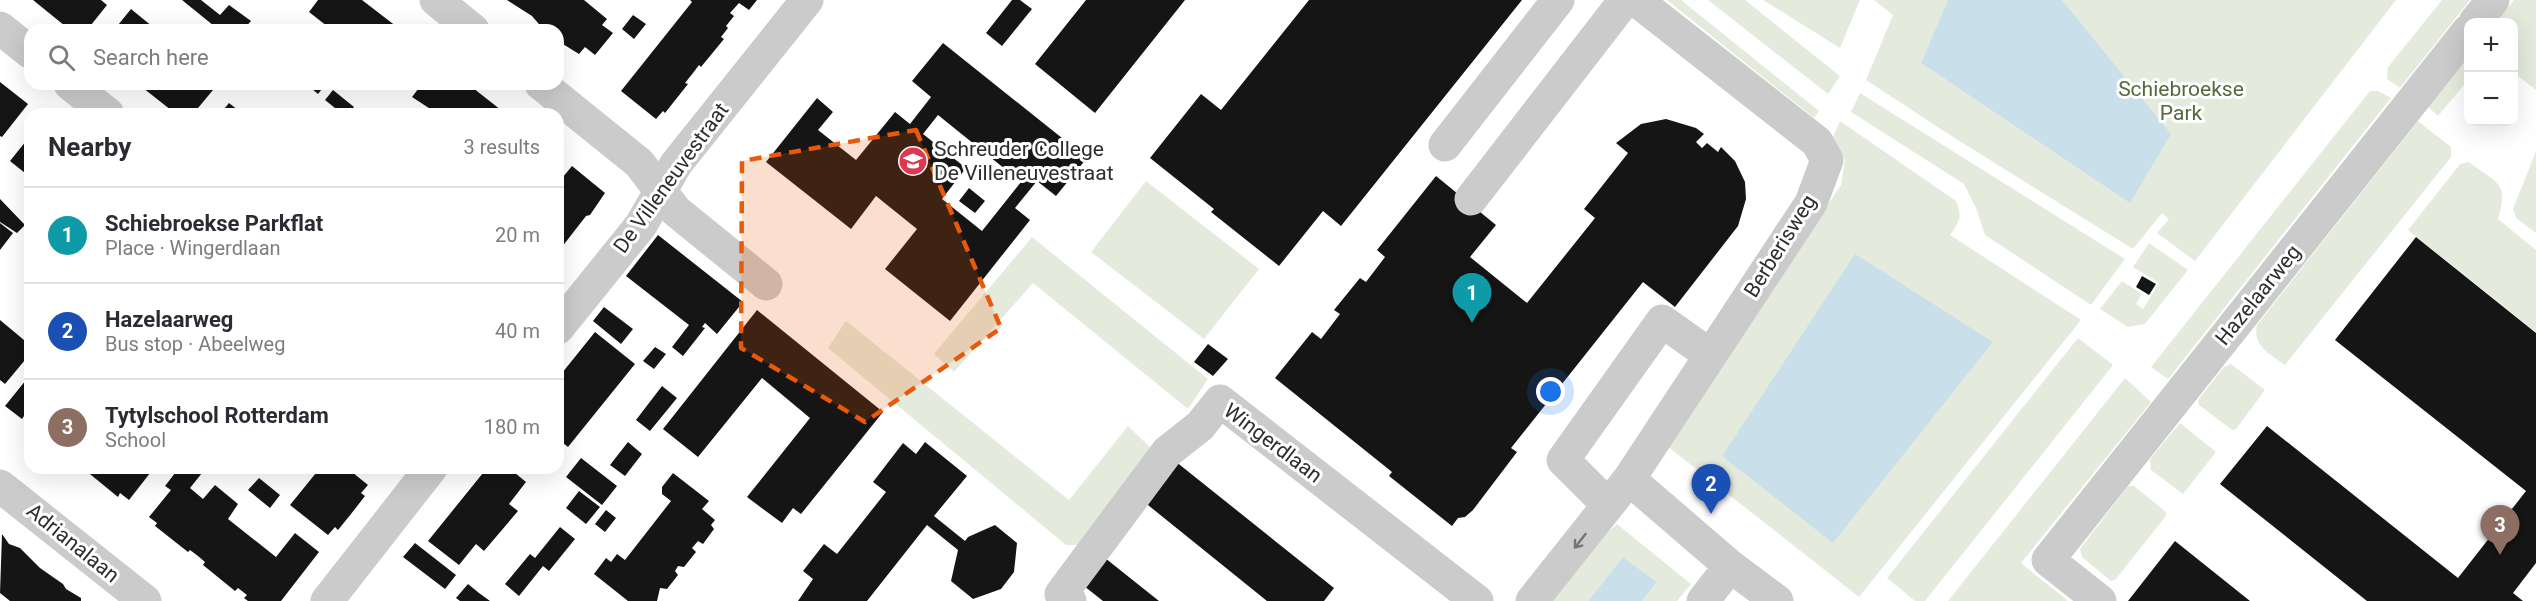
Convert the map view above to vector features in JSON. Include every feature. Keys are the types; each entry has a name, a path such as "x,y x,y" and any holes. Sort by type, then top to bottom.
{"street":[{"path":"436,0 466,24"},
{"name":"De Villeneuvestraat","path":"564,321 641,225 676,164 807,0"},
{"path":"1445,145 1558,0"},
{"path":"1471,199 1625,0"},
{"name":"Berberisweg","path":"1532,601 1629,479 1811,203 1827,160 1817,142 1636,0"},
{"path":"2478,18 2493,0"},
{"path":"0,28 24,47"},
{"name":"Hazelaarweg","path":"2100,601 2048,560 2464,37"},
{"path":"78,90 100,108"},
{"path":"548,90 639,163 676,211 766,284"},
{"path":"1608,505 1563,460 1662,321 1710,355"},
{"name":"Wingerdlaan","path":"1070,601 1061,594 1075,575 1167,452 1200,426 1220,400 1477,601"},
{"path":"327,601 426,474"},
{"path":"1629,479 1730,566 1777,601"},
{"name":"Adrianalaan","path":"0,486 145,601"},
{"path":"1703,601 1730,566"}],"highlighted area":[{"path":"916,130 1001,328 865,422 741,348 742,161"}],"green space":[{"path":"1667,0 1681,0 1819,111 1814,118"},
{"path":"1708,0 1745,0 1840,76 1828,94"},
{"path":"1763,0 1860,0 1840,48"},
{"name":"Schiebroekse Park","path":"1874,0 2396,0 2195,261 2157,233 2169,219 2162,213 2133,249 1866,80 1893,15","holes":["1930,42 2135,194 2130,202 1921,63"]},
{"path":"2442,0 2470,0 2400,88 2387,79 2388,67"},
{"path":"2514,0 2536,0 2536,90 2518,76 2518,18 2499,18"},
{"path":"2464,62 2464,85 2438,116 2428,107"},
{"path":"2370,91 2378,91 2391,98 2168,379 2151,367"},
{"path":"1860,93 2125,259 2091,305 1985,235 1976,208 1964,184 1851,112"},
{"path":"1840,121 1956,201 1959,219 1950,235 2081,320 1859,597 1667,446 1841,185 1845,160 1833,137"},
{"path":"2418,121 2451,147 2451,157 2285,365 2260,344 2257,339 2257,325"},
{"path":"2536,151 2536,233 2516,218 2513,209"},
{"path":"2469,162 2498,184 2502,197 2498,219 2536,250 2536,332 2408,230 2460,164"},
{"path":"1146,181 1259,269 1204,339 1091,252"},
{"path":"1032,237 1208,379 1188,409 1033,283 954,372 934,354"},
{"path":"2149,243 2188,270 2145,324 2128,327 2100,309 2122,281 2142,294 2136,304 2143,309 2159,283 2133,267"},
{"path":"846,321 1069,500 1128,426 1154,451 1079,545 1066,545 828,348"},
{"path":"2078,338 2113,365 1925,601 1915,601 1887,578"},
{"path":"2231,364 2265,390 2236,429 2232,430 2199,405 2198,400 2224,367"},
{"path":"2125,378 2151,402 2021,563 2068,601 1948,601"},
{"path":"2180,423 2216,452 2183,494 2151,470 2150,459"},
{"path":"2128,486 2134,486 2165,511 2166,516 2115,580 2111,581 2082,557 2080,549"},
{"path":"1617,524 1691,584 1677,601 1642,601 1657,582 1623,557 1588,601 1546,601 1586,551"}],"water":[{"path":"1948,0 2062,0 2171,134 2130,203 1921,63"},
{"path":"1855,254 1993,342 1833,543 1722,456"},
{"path":"1623,557 1657,582 1642,601 1588,601"}],"building":[{"path":"33,0 101,0 107,5 92,24 63,24"},
{"path":"182,0 201,0 220,15 229,5 251,21 248,24 212,24"},
{"path":"318,0 362,0 393,24 324,24 309,12"},
{"path":"507,0 584,0 607,19 602,25 613,33 595,55 585,47 579,54 564,45 564,24 539,24 532,16"},
{"path":"690,0 757,0 749,10 739,3 730,13 734,16 721,37 724,39 701,67 699,65 685,83 688,84 665,113 663,111 656,119 621,91 692,2"},
{"path":"1012,0 1020,0 1032,9 1002,46 986,33"},
{"path":"1086,0 1185,0 1095,113 1035,64"},
{"path":"1309,0 1522,0 1341,226 1323,211 1279,266 1211,212 1214,209 1150,158 1201,94 1221,110"},
{"path":"131,9 149,24 119,24"},
{"path":"633,15 646,24 634,39 622,29"},
{"path":"943,43 1087,158 1056,196 1037,181 1015,208 1030,220 950,321 885,269 917,229 876,196 851,229 766,162 817,98 833,112 818,130 856,160 895,112 910,124 931,97 912,81","holes":["938,115 1021,182 982,231 942,199 966,168 923,134"]},
{"path":"0,82 28,104 2,137 0,136"},
{"path":"146,90 213,90 198,108 168,108"},
{"path":"333,90 354,107 335,108 325,100"},
{"path":"417,90 476,90 498,108 429,108 412,97"},
{"path":"229,103 235,108 225,108"},
{"path":"1666,119 1696,128 1704,134 1696,142 1702,148 1707,143 1718,152 1721,147 1735,161 1745,182 1746,199 1738,226 1675,307 1643,282 1511,448 1517,452 1473,510 1465,517 1458,518 1452,526 1389,476 1392,472 1275,378 1312,332 1321,339 1340,314 1334,310 1360,278 1366,282 1385,257 1377,250 1436,176 1496,225 1470,257 1527,303 1595,218 1584,209 1628,153 1616,143 1641,124"},
{"path":"24,144 24,172 10,161"},
{"path":"572,166 605,193 590,215 586,216 564,244 564,176"},
{"path":"969,188 985,201 975,213 959,201"},
{"path":"0,199 24,226 17,233 0,222"},
{"path":"0,223 13,233 0,250"},
{"path":"658,235 743,302 717,334 705,323 702,327 705,328 683,356 672,347 689,325 626,276"},
{"path":"2416,237 2536,333 2536,563 2513,593 2523,601 2367,601 2220,484 2267,426 2458,578 2526,491 2335,340"},
{"path":"2142,276 2156,284 2149,295 2136,287"},
{"path":"604,307 633,329 621,344 593,321"},
{"path":"757,310 883,412 801,514 793,508 782,523 747,497 810,418 762,378 698,457 663,429"},
{"path":"0,320 24,340 24,361 5,384 0,380"},
{"path":"595,332 635,364 568,447 564,444 564,371"},
{"path":"1208,344 1228,359 1213,376 1194,362"},
{"path":"655,347 666,354 654,369 643,361"},
{"path":"24,382 24,416 22,419 5,406"},
{"path":"662,386 677,398 650,431 636,420"},
{"path":"628,442 642,454 625,476 610,465"},
{"path":"925,442 967,476 934,516 965,541 968,537 995,525 1017,543 1014,572 1001,589 973,599 951,581 958,550 927,525 867,601 798,601 813,579 803,571 824,544 837,554 886,492 873,482 903,443 916,454"},
{"path":"581,458 617,486 602,505 566,477"},
{"path":"1175,461 1334,588 1324,601 1267,601 1143,501"},
{"path":"673,473 709,501 702,509 715,520 711,525 714,529 703,544 698,541 692,548 696,552 684,567 678,566 675,571 678,575 667,589 660,588 657,601 628,601 594,574 606,558 611,562 617,554 625,560 671,501 662,494 662,487"},
{"path":"90,474 149,474 129,500 120,493 118,497"},
{"path":"174,474 201,474 190,488 203,499 215,485 238,504 228,519 276,557 295,533 319,552 281,601 248,601 244,598 247,595 238,588 235,591 203,565 205,562 198,556 190,550 188,552 155,526 157,523 149,517 171,490 165,486"},
{"path":"315,474 354,474 368,485 361,493 365,496 351,514 338,530 335,527 328,535 290,505"},
{"path":"482,474 516,474 526,482 509,504 518,511 484,551 476,544 459,565 428,541"},
{"path":"259,478 280,495 270,508 248,490"},
{"path":"579,491 600,507 586,524 566,508"},
{"path":"606,510 616,518 605,532 595,524"},
{"path":"560,527 575,539 549,571 543,566 519,596 505,584 530,554 535,558"},
{"path":"2,534 9,544 20,548 40,568 81,598 81,601 10,601 0,593"},
{"path":"2175,541 2250,601 2128,601"},
{"path":"415,543 456,575 445,589 403,557"},
{"path":"1100,554 1159,601 1103,601 1079,582"},
{"path":"468,584 490,601 460,601 456,598"}],"place":[{"name":"Schreuder College De Villeneuvestraat","path":"913,161"},
{"name":"Schiebroekse Parkflat","path":"1472,323"},
{"name":"Hazelaarweg","path":"1711,514"},
{"name":"Tytylschool Rotterdam","path":"2500,555"}]}
